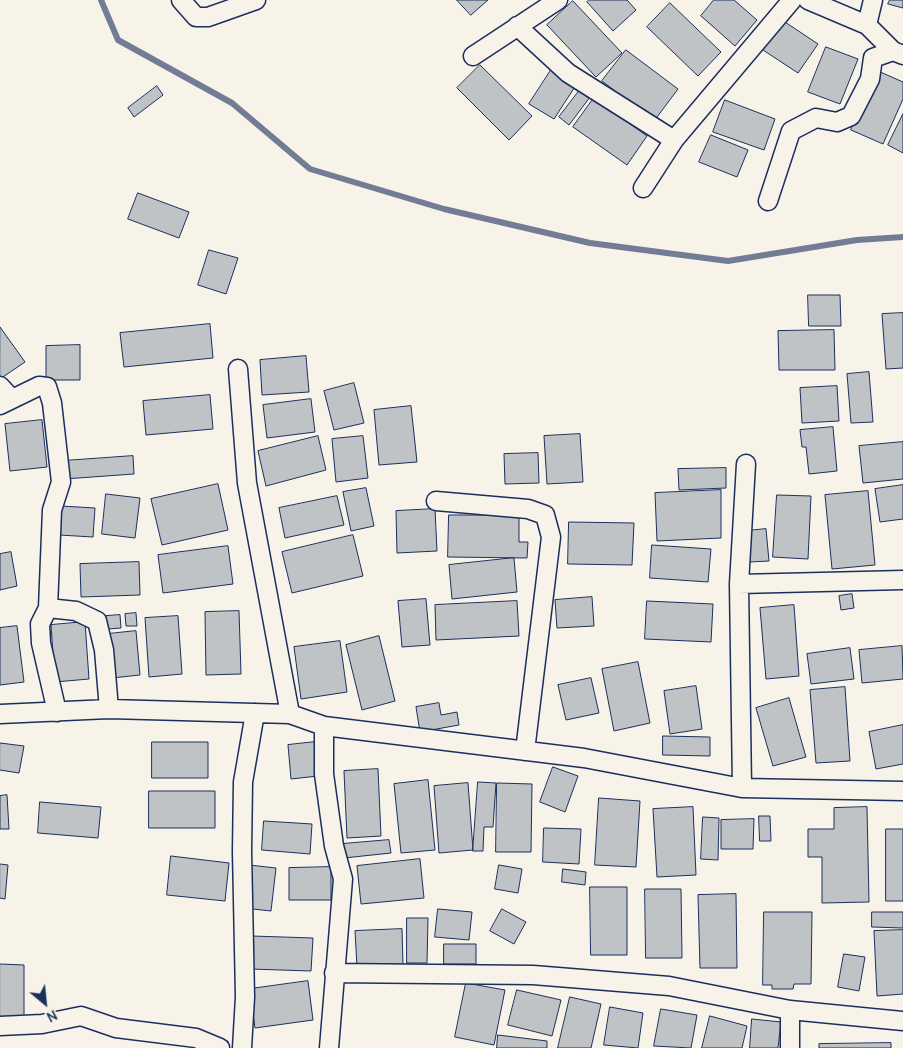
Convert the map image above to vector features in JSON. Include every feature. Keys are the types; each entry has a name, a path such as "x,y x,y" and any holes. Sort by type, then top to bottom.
{"street":[{"path":"181,0 196,17 208,17 256,0"},
{"path":"473,56 558,0"},
{"path":"643,188 674,140 792,0"},
{"path":"808,0 867,25 898,53"},
{"path":"867,25 873,0"},
{"path":"517,26 568,73 674,140"},
{"path":"768,201 791,131 816,118 837,122 851,116 870,80 874,58 898,53"},
{"path":"238,369 247,482 290,714"},
{"path":"0,386 6,402 39,386 47,387 52,403 61,482 52,510 48,608 40,624 41,643 57,712"},
{"path":"742,788 739,584 746,464"},
{"path":"436,501 528,509 545,515 550,537 525,751"},
{"path":"739,584 903,580"},
{"path":"48,608 76,611 97,621 104,650 109,709"},
{"path":"0,714 109,709 290,714 324,726 584,758 742,788 903,791"},
{"path":"242,1048 245,997 242,851 243,782 255,713"},
{"path":"324,726 324,774 334,846 343,878 343,898 334,973 329,1048"},
{"path":"334,973 533,976 669,986 790,1010 903,1021"},
{"path":"790,1010 790,1048"},
{"path":"0,1026 42,1024 81,1016 116,1028 196,1038 220,1048"}],"building":[{"path":"457,0 488,0 471,15"},
{"path":"589,0 627,0 636,10 613,31 587,2"},
{"path":"714,0 734,0 757,20 735,46 701,16"},
{"path":"890,0 903,0 903,8 888,4"},
{"path":"573,1 622,53 596,77 547,25"},
{"path":"670,3 721,52 698,76 647,27"},
{"path":"782,20 818,44 798,73 763,50"},
{"path":"826,47 858,59 840,104 808,92"},
{"path":"626,50 678,89 654,121 602,81"},
{"path":"480,65 532,116 509,140 457,88"},
{"path":"553,67 578,82 554,119 529,104"},
{"path":"878,71 903,82 903,99 883,144 851,130"},
{"path":"157,86 163,95 134,117 128,108"},
{"path":"583,86 593,93 569,125 559,117"},
{"path":"594,98 647,136 627,165 573,127"},
{"path":"725,100 775,119 764,150 713,132"},
{"path":"903,114 903,153 888,145"},
{"path":"711,135 748,150 737,177 699,162"},
{"path":"138,193 189,212 179,238 128,219"},
{"path":"209,250 238,258 226,294 198,285"},
{"path":"808,295 840,295 841,326 809,326"},
{"path":"903,313 903,368 886,369 882,314"},
{"path":"210,324 213,358 124,367 120,333"},
{"path":"0,327 25,362 0,379"},
{"path":"834,330 835,370 779,370 778,331"},
{"path":"80,345 80,380 46,380 46,346"},
{"path":"306,356 309,392 262,395 260,360"},
{"path":"869,372 873,422 851,423 847,374"},
{"path":"354,383 364,423 334,430 324,391"},
{"path":"837,386 839,421 802,423 800,388"},
{"path":"210,395 213,429 146,435 143,401"},
{"path":"311,399 315,432 267,438 263,405"},
{"path":"411,406 417,462 379,465 374,410"},
{"path":"42,420 47,467 10,471 5,424"},
{"path":"833,427 837,471 809,474 806,447 802,447 800,430"},
{"path":"580,434 583,482 547,484 544,436"},
{"path":"318,436 326,470 266,486 258,451"},
{"path":"363,436 368,478 336,482 332,439"},
{"path":"903,442 903,479 863,483 859,446"},
{"path":"538,453 539,483 505,484 504,454"},
{"path":"133,456 134,474 64,479 63,461"},
{"path":"726,468 726,488 679,490 678,469"},
{"path":"218,484 228,530 162,545 151,499"},
{"path":"903,485 903,519 880,522 875,489"},
{"path":"366,488 374,526 351,531 343,492"},
{"path":"721,490 721,538 657,541 655,493"},
{"path":"868,491 875,565 832,569 825,495"},
{"path":"106,494 140,498 135,538 102,534"},
{"path":"777,495 811,496 808,559 773,557"},
{"path":"337,496 344,525 285,538 279,508"},
{"path":"61,506 95,508 93,537 59,535"},
{"path":"435,509 437,551 397,553 396,511"},
{"path":"449,515 519,515 519,542 528,542 527,558 448,557"},
{"path":"569,522 634,523 632,565 568,564"},
{"path":"766,529 769,561 749,562 747,531"},
{"path":"353,535 363,576 292,593 282,552"},
{"path":"652,545 711,549 708,582 650,578"},
{"path":"228,546 233,584 163,593 158,555"},
{"path":"11,552 17,586 0,590 0,554"},
{"path":"514,558 517,592 452,599 449,565"},
{"path":"139,562 140,595 81,597 80,564"},
{"path":"852,594 854,608 841,610 839,596"},
{"path":"592,597 594,626 557,628 555,600"},
{"path":"426,599 430,645 402,647 398,601"},
{"path":"517,601 519,636 436,640 435,605"},
{"path":"647,601 713,604 711,642 645,639"},
{"path":"794,605 799,676 766,679 760,608"},
{"path":"239,611 241,674 206,675 205,612"},
{"path":"136,613 137,626 126,626 125,614"},
{"path":"120,615 121,628 108,629 106,616"},
{"path":"178,616 182,674 149,677 145,618"},
{"path":"85,622 89,679 55,682 51,625"},
{"path":"17,626 24,682 0,685 0,628"},
{"path":"136,631 140,675 112,678 108,634"},
{"path":"379,636 395,701 362,710 346,645"},
{"path":"340,641 347,692 301,699 294,647"},
{"path":"902,646 903,679 862,683 859,650"},
{"path":"850,648 854,679 811,684 807,654"},
{"path":"638,662 650,723 614,731 602,669"},
{"path":"591,678 599,713 566,720 558,685"},
{"path":"696,686 702,729 670,734 664,691"},
{"path":"845,687 850,761 816,763 810,690"},
{"path":"789,698 806,757 773,766 756,708"},
{"path":"439,703 441,715 457,712 459,725 420,732 416,707"},
{"path":"903,725 903,764 876,769 869,732"},
{"path":"663,736 710,737 710,756 663,755"},
{"path":"152,742 208,742 208,778 152,778"},
{"path":"315,742 318,776 291,779 288,745"},
{"path":"0,743 24,746 19,773 0,770"},
{"path":"553,767 578,776 565,812 540,802"},
{"path":"378,769 381,836 347,838 344,771"},
{"path":"428,780 435,850 401,853 394,784"},
{"path":"478,782 496,783 493,827 484,827 483,851 473,851"},
{"path":"468,783 473,850 439,853 434,786"},
{"path":"497,783 532,784 531,852 496,852"},
{"path":"149,791 215,791 215,828 149,828"},
{"path":"7,795 9,829 0,829 0,796"},
{"path":"599,798 640,801 636,867 595,865"},
{"path":"40,802 101,807 98,838 38,833"},
{"path":"693,807 696,875 657,877 653,809"},
{"path":"867,807 869,902 822,903 822,857 808,857 808,829 834,829 834,808"},
{"path":"759,816 770,816 771,841 760,841"},
{"path":"703,817 719,818 718,860 701,859"},
{"path":"754,819 753,849 721,849 721,820"},
{"path":"264,821 312,824 310,854 262,850"},
{"path":"544,828 581,829 579,864 543,862"},
{"path":"886,829 903,829 903,901 886,901"},
{"path":"389,840 391,853 344,858 342,844"},
{"path":"171,856 229,863 225,901 167,895"},
{"path":"420,859 424,898 361,904 357,866"},
{"path":"0,864 8,865 5,899 0,898"},
{"path":"249,865 276,868 271,911 244,908"},
{"path":"499,865 522,869 518,893 495,889"},
{"path":"331,867 331,900 289,900 289,868"},
{"path":"563,869 586,872 585,885 562,882"},
{"path":"590,887 627,887 627,955 591,955"},
{"path":"645,889 681,889 682,958 646,958"},
{"path":"736,894 737,968 700,968 698,895"},
{"path":"438,909 472,912 469,940 435,937"},
{"path":"502,909 526,922 514,944 490,931"},
{"path":"764,912 812,912 811,984 794,984 793,989 772,989 772,985 763,985"},
{"path":"872,912 903,912 903,928 872,927"},
{"path":"407,918 428,918 427,963 407,963"},
{"path":"402,929 403,965 357,967 355,931"},
{"path":"903,930 903,994 877,996 874,931"},
{"path":"252,936 313,938 311,971 250,969"},
{"path":"444,944 476,944 476,964 444,964"},
{"path":"844,954 865,957 859,991 838,987"},
{"path":"0,964 24,965 24,1017 0,1017"},
{"path":"308,981 313,1020 255,1028 250,989"},
{"path":"466,983 505,990 494,1045 455,1037"},
{"path":"517,990 561,1000 552,1036 508,1025"},
{"path":"570,997 601,1004 591,1048 558,1048"},
{"path":"610,1007 643,1013 638,1048 604,1045"},
{"path":"661,1009 697,1015 691,1048 654,1046"},
{"path":"710,1016 747,1026 742,1048 702,1048"},
{"path":"752,1019 781,1022 778,1048 750,1048"},
{"path":"498,1035 547,1041 547,1048 497,1048"},
{"path":"891,1043 891,1048 819,1048 819,1044"}],"waterway":[{"path":"101,0 118,40 232,103 310,169 444,209 590,243 728,261 857,240 903,237"}]}
